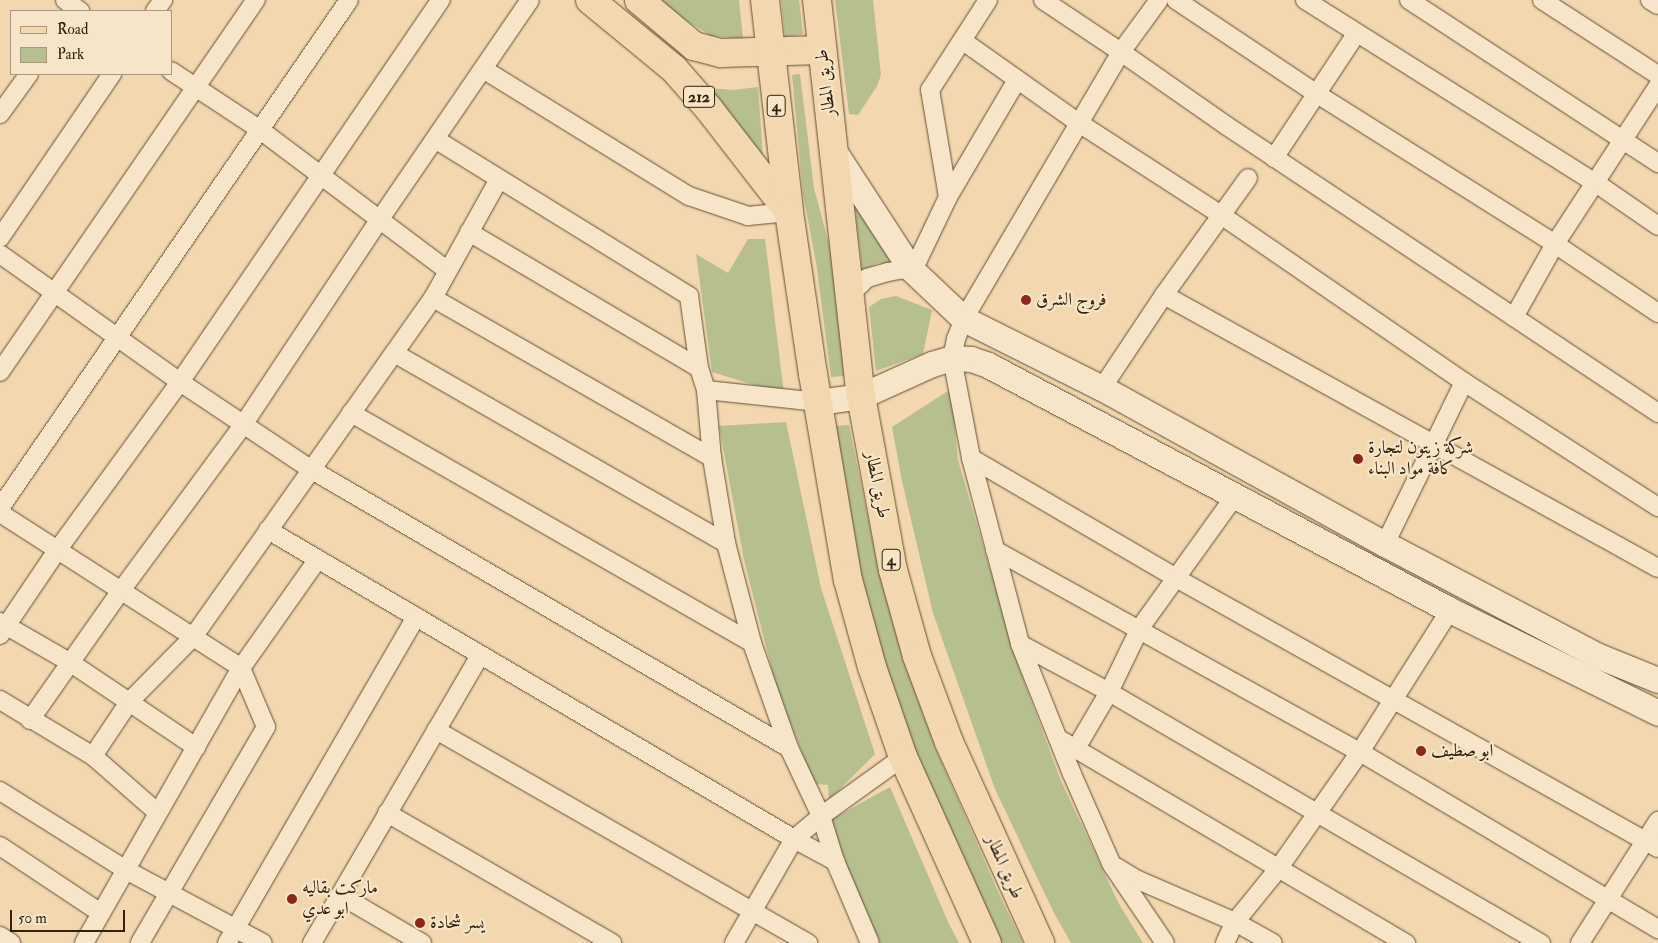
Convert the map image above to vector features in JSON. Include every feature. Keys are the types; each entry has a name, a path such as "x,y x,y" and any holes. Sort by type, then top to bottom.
{"main road":[{"name":"212","path":"590,0 674,69 709,109 789,212"},
{"path":"638,0 694,46 721,53 822,50"},
{"name":"4","path":"765,0 789,212"},
{"name":"طريق المطار","path":"817,0 861,396 893,570 917,656 949,742 1040,943"},
{"path":"674,69 682,64 686,54 694,46"},
{"path":"834,152 910,268 964,319 1102,388 1385,544 1596,655 1658,680"},
{"path":"789,212 848,580 872,666 903,757 987,943"},
{"path":"818,402 861,396 932,364 952,358 971,359 988,365 1450,610 1658,713"}],"street":[{"path":"156,10 164,0"},
{"path":"0,372 256,0"},
{"path":"0,508 119,338 259,129 349,0"},
{"path":"196,747 72,663 2,628 180,382 441,0"},
{"path":"30,720 72,663 120,592 243,425 380,218 530,0"},
{"path":"948,197 930,90 988,0"},
{"path":"1043,0 1274,158 1658,413"},
{"path":"1159,0 1121,52 964,319 956,339 952,358 971,458 1020,644 1112,865 1165,943"},
{"path":"1176,0 1317,94 1556,244 1658,313"},
{"path":"1305,0 1356,34 1596,183 1658,226"},
{"path":"1409,0 1658,163"},
{"path":"1542,0 1658,75"},
{"path":"1650,0 1658,5"},
{"path":"1274,158 1356,34"},
{"path":"963,41 1079,123 1221,215 1464,382 1658,507"},
{"path":"483,69 689,196 748,216 789,212"},
{"path":"172,72 259,129 447,270"},
{"path":"0,114 28,75"},
{"path":"0,238 111,75"},
{"path":"850,294 868,278 910,268 918,260 948,197 1017,80"},
{"path":"1514,317 1556,244 1658,86"},
{"path":"435,139 689,296 699,368 706,390 712,458 726,543 752,642 790,748 821,816 835,861 870,943"},
{"path":"1102,388 1164,295 1248,178"},
{"path":"92,756 129,702 193,637 312,470 433,298 499,179"},
{"path":"469,232 699,368"},
{"path":"0,254 180,382 312,470 790,748"},
{"path":"1164,295 1658,568"},
{"path":"433,298 712,458"},
{"path":"394,353 726,543"},
{"path":"1385,544 1464,382"},
{"path":"706,390 818,402"},
{"path":"351,413 752,642"},
{"path":"971,458 1176,578 1651,844"},
{"path":"1075,750 1109,692 1140,628 1234,497"},
{"path":"0,513 56,552 241,668 266,727 140,943"},
{"path":"268,530 794,839 835,861"},
{"path":"995,550 1140,628 1360,752 1606,900 1658,929"},
{"path":"84,943 241,668 318,559"},
{"path":"1225,943 1235,922 1278,868 1360,752 1391,700 1450,610"},
{"path":"231,936 416,617"},
{"path":"1020,644 1109,692 1542,943"},
{"path":"312,943 480,655"},
{"path":"0,700 92,756 158,813"},
{"path":"436,730 754,910 808,943"},
{"path":"1059,739 1406,943"},
{"path":"734,943 794,839 821,816 903,757"},
{"path":"0,791 126,870 170,892 231,936 263,943"},
{"path":"387,813 612,943"},
{"path":"1580,943 1606,900 1651,844 1658,821"},
{"path":"0,846 101,913"},
{"path":"1112,865 1138,880 1235,922 1273,943"},
{"path":"340,895 422,943"},
{"path":"0,936 11,943"}],"green space":[{"path":"661,0 739,0 743,39 711,36 684,19"},
{"path":"781,0 799,0 803,34 785,37"},
{"path":"835,0 873,0 881,75 877,86 858,115 849,114"},
{"path":"800,74 814,188 833,259 845,376 831,377 816,262 803,194 792,75"},
{"path":"758,87 763,156 710,88 733,90"},
{"path":"858,207 900,264 878,263 862,270 855,208"},
{"path":"748,239 765,239 784,394 712,372 696,254 728,273"},
{"path":"896,296 932,310 923,354 876,371 869,307 881,299"},
{"path":"951,389 958,460 1018,665 1061,781 1119,904 1143,943 1071,943 1054,913 995,789 933,613 902,481 892,427"},
{"path":"786,422 821,588 875,754 829,800 828,785 814,784 776,686 744,560 719,426"},
{"path":"849,425 879,572 903,659 935,747 1000,896 1023,943 1000,943 916,753 884,664 860,576 834,426"},
{"path":"890,787 959,943 878,943 865,918 830,820"}],"place":[{"name":"فروج الشرق","path":"1026,300"},
{"name":"شركة زيتون لتجارة كافة مواد البناء","path":"1358,459"},
{"name":"ابو صطيف","path":"1421,751"},
{"name":"ماركت بقاليه ابو عدي","path":"292,899"},
{"name":"يسر شحادة","path":"420,923"}]}
